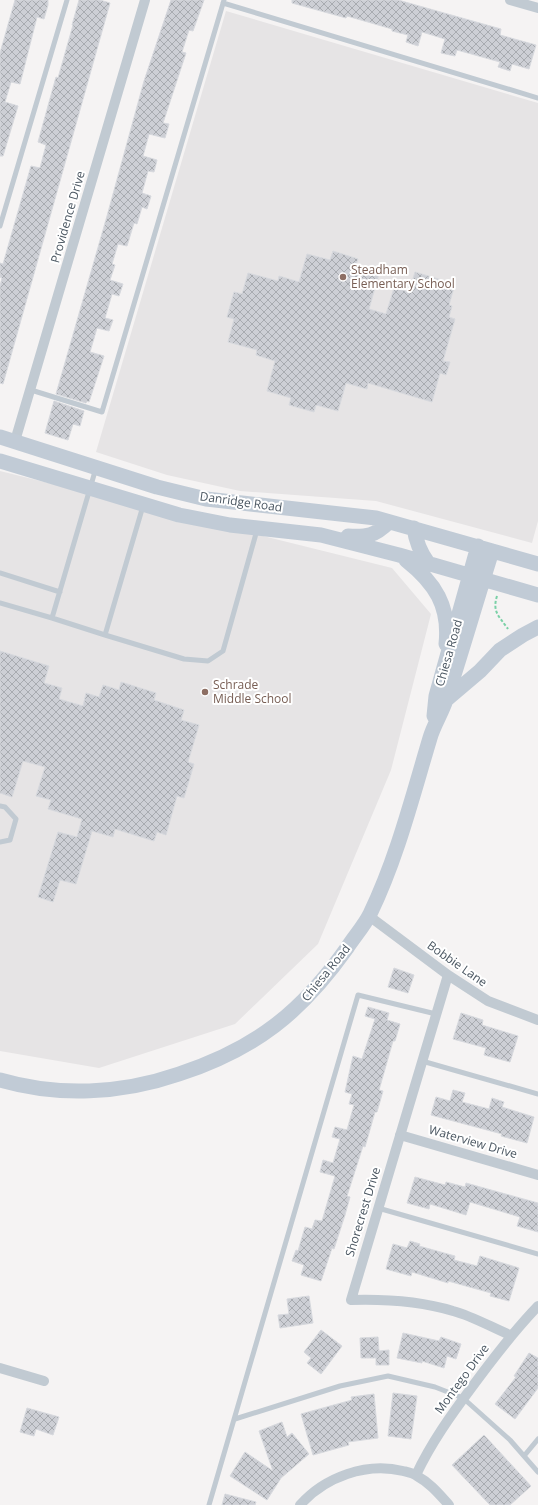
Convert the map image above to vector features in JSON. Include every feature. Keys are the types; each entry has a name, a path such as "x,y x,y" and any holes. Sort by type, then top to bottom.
{"main road":[{"name":"Danridge Road","path":"0,437 157,487 206,499 376,518 486,549"},
{"name":"Danridge Road","path":"0,461 179,515 257,529 321,535 477,577"},
{"path":"321,535 367,537 382,529 389,522"},
{"path":"414,528 416,542 421,554 428,563"},
{"path":"486,549 538,564"},
{"name":"Chiesa Road","path":"432,731 436,696 486,549"},
{"path":"399,555 424,574 435,588 442,602 447,632 443,673"},
{"path":"477,577 538,595"},
{"name":"Chiesa Road","path":"0,1080 40,1089 97,1092 161,1080 201,1067 263,1034 289,1015 313,992 369,916 404,828 432,731 447,699 477,577"},
{"path":"447,699 462,687 500,650 523,634 538,628"}],"street":[{"name":"Providence Drive","path":"15,441 145,0"},
{"path":"510,0 538,8"},
{"name":"Bobbie Lane","path":"369,916 448,975 488,1001 538,1020"},
{"name":"Shorecrest Drive","path":"448,975 377,1208 351,1300 381,1299 419,1304 453,1311 510,1335"},
{"name":"Waterview Drive","path":"400,1134 538,1175"},
{"name":"Montego Drive","path":"416,1475 428,1450 464,1398 510,1335 538,1306"},
{"path":"0,1368 44,1381"},
{"path":"300,1505 318,1488 341,1476 370,1468 391,1468 416,1475 435,1489 449,1505"}],"lane":[{"path":"0,226 66,0"},
{"path":"31,390 102,412 223,2 538,98"},
{"path":"52,618 96,467"},
{"path":"105,635 143,504"},
{"path":"0,603 184,659 208,661 223,651 257,529"},
{"path":"0,573 60,592"},
{"path":"0,806 5,807 16,819 10,840 0,842"},
{"path":"209,1505 358,995 436,1014"},
{"path":"422,1061 538,1094"},
{"path":"377,1208 538,1254"},
{"path":"235,1419 340,1386 388,1376 435,1387 464,1398 510,1440 538,1472"},
{"path":"524,1456 538,1439"}],"path":[{"path":"498,592 494,605 495,610 511,633"}],"shaded area":[{"name":"Steadham Elementary School","path":"226,11 538,103 538,521 532,543 376,501 240,491 167,475 96,452"},
{"name":"Schrade Middle School","path":"0,471 392,568 431,614 391,770 318,944 235,1024 99,1068 0,1051"}],"building":[{"path":"15,0 48,0 48,5 44,19 37,17 20,84 11,82 5,102 18,106 3,156 0,156 0,53"},
{"path":"79,0 100,0 110,3 3,384 0,383 0,286 2,278 0,277 0,263 3,264 31,166 40,168 46,145 38,142 56,77 58,78"},
{"path":"171,0 204,0 193,31 189,30 182,52 186,53 163,123 169,124 165,138 149,134 143,156 157,160 154,172 148,171 142,193 151,196 147,209 142,207 137,224 134,223 127,246 118,244 112,264 115,265 110,280 123,284 119,296 112,294 105,318 113,320 109,331 97,328 90,352 104,356 89,402 87,401 86,403 56,394 144,81"},
{"path":"292,0 398,0 501,29 500,35 536,45 529,69 512,64 510,71 498,67 500,62 457,50 455,56 441,53 445,39 422,32 418,46 406,42 408,35 392,31 392,29 347,16 346,18 292,3"},
{"path":"333,251 358,259 355,267 379,274 369,309 386,314 394,288 409,292 415,272 455,284 449,305 452,306 449,317 455,319 443,361 450,362 446,375 440,373 432,402 368,383 367,389 346,383 338,411 316,405 314,412 289,405 291,398 267,391 275,361 256,355 257,350 228,342 234,319 227,317 234,292 242,294 248,273 278,281 279,276 299,282 307,254 330,260"},
{"path":"54,401 84,411 80,426 73,424 68,440 45,433"},
{"path":"0,651 49,666 44,683 62,688 59,699 83,706 86,693 99,697 103,685 119,690 121,682 156,693 154,700 184,710 181,720 199,725 188,762 194,764 184,798 177,796 166,835 157,832 154,841 115,829 113,837 92,831 76,884 60,880 53,902 38,897 58,832 77,837 82,819 48,809 51,800 36,796 45,767 23,761 12,797 0,793"},
{"path":"394,968 414,975 408,993 388,987"},
{"path":"368,1007 389,1013 387,1020 400,1024 395,1041 393,1041 379,1090 383,1091 377,1112 375,1112 365,1147 363,1146 347,1196 350,1197 345,1215 334,1249 332,1248 321,1281 301,1275 304,1265 292,1261 296,1250 298,1251 305,1227 312,1229 315,1220 322,1221 335,1176 320,1172 323,1160 333,1163 340,1139 332,1137 335,1127 347,1130 354,1105 349,1104 352,1094 345,1092 353,1056 362,1059 375,1019 365,1016"},
{"path":"461,1013 483,1020 482,1025 518,1036 510,1062 484,1055 486,1048 453,1039"},
{"path":"453,1090 465,1093 462,1102 489,1109 492,1098 504,1102 502,1107 534,1117 527,1143 501,1136 502,1134 431,1115 436,1097 450,1101"},
{"path":"415,1177 445,1185 446,1182 465,1187 466,1183 538,1203 538,1232 517,1226 520,1217 470,1202 466,1215 430,1204 429,1209 407,1203"},
{"path":"410,1241 420,1244 419,1246 455,1256 454,1260 477,1266 480,1256 519,1268 509,1301 490,1296 491,1293 448,1281 448,1283 412,1272 411,1276 386,1269 393,1244 407,1248"},
{"path":"309,1296 313,1323 280,1328 278,1315 289,1314 287,1299"},
{"path":"321,1330 342,1346 321,1374 307,1363 311,1358 304,1352"},
{"path":"403,1333 439,1341 441,1337 461,1344 456,1359 447,1356 444,1368 422,1361 422,1363 397,1358"},
{"path":"378,1337 379,1351 389,1350 389,1365 376,1365 376,1358 361,1358 360,1338"},
{"path":"529,1353 538,1358 538,1388 515,1419 495,1404 516,1377 514,1376"},
{"path":"393,1393 417,1396 411,1439 388,1436"},
{"path":"374,1394 378,1438 348,1442 349,1445 313,1455 301,1414 352,1400 351,1397"},
{"path":"27,1408 59,1417 53,1435 36,1429 34,1436 20,1432"},
{"path":"282,1422 287,1437 292,1433 309,1454 281,1478 267,1500 230,1476 245,1452 273,1471 259,1431"},
{"path":"484,1435 531,1486 510,1505 490,1505 452,1465"},
{"path":"225,1494 256,1502 255,1505 222,1505"}],"place":[{"name":"Steadham Elementary School","path":"343,277"},
{"name":"Schrade Middle School","path":"205,692"}]}
